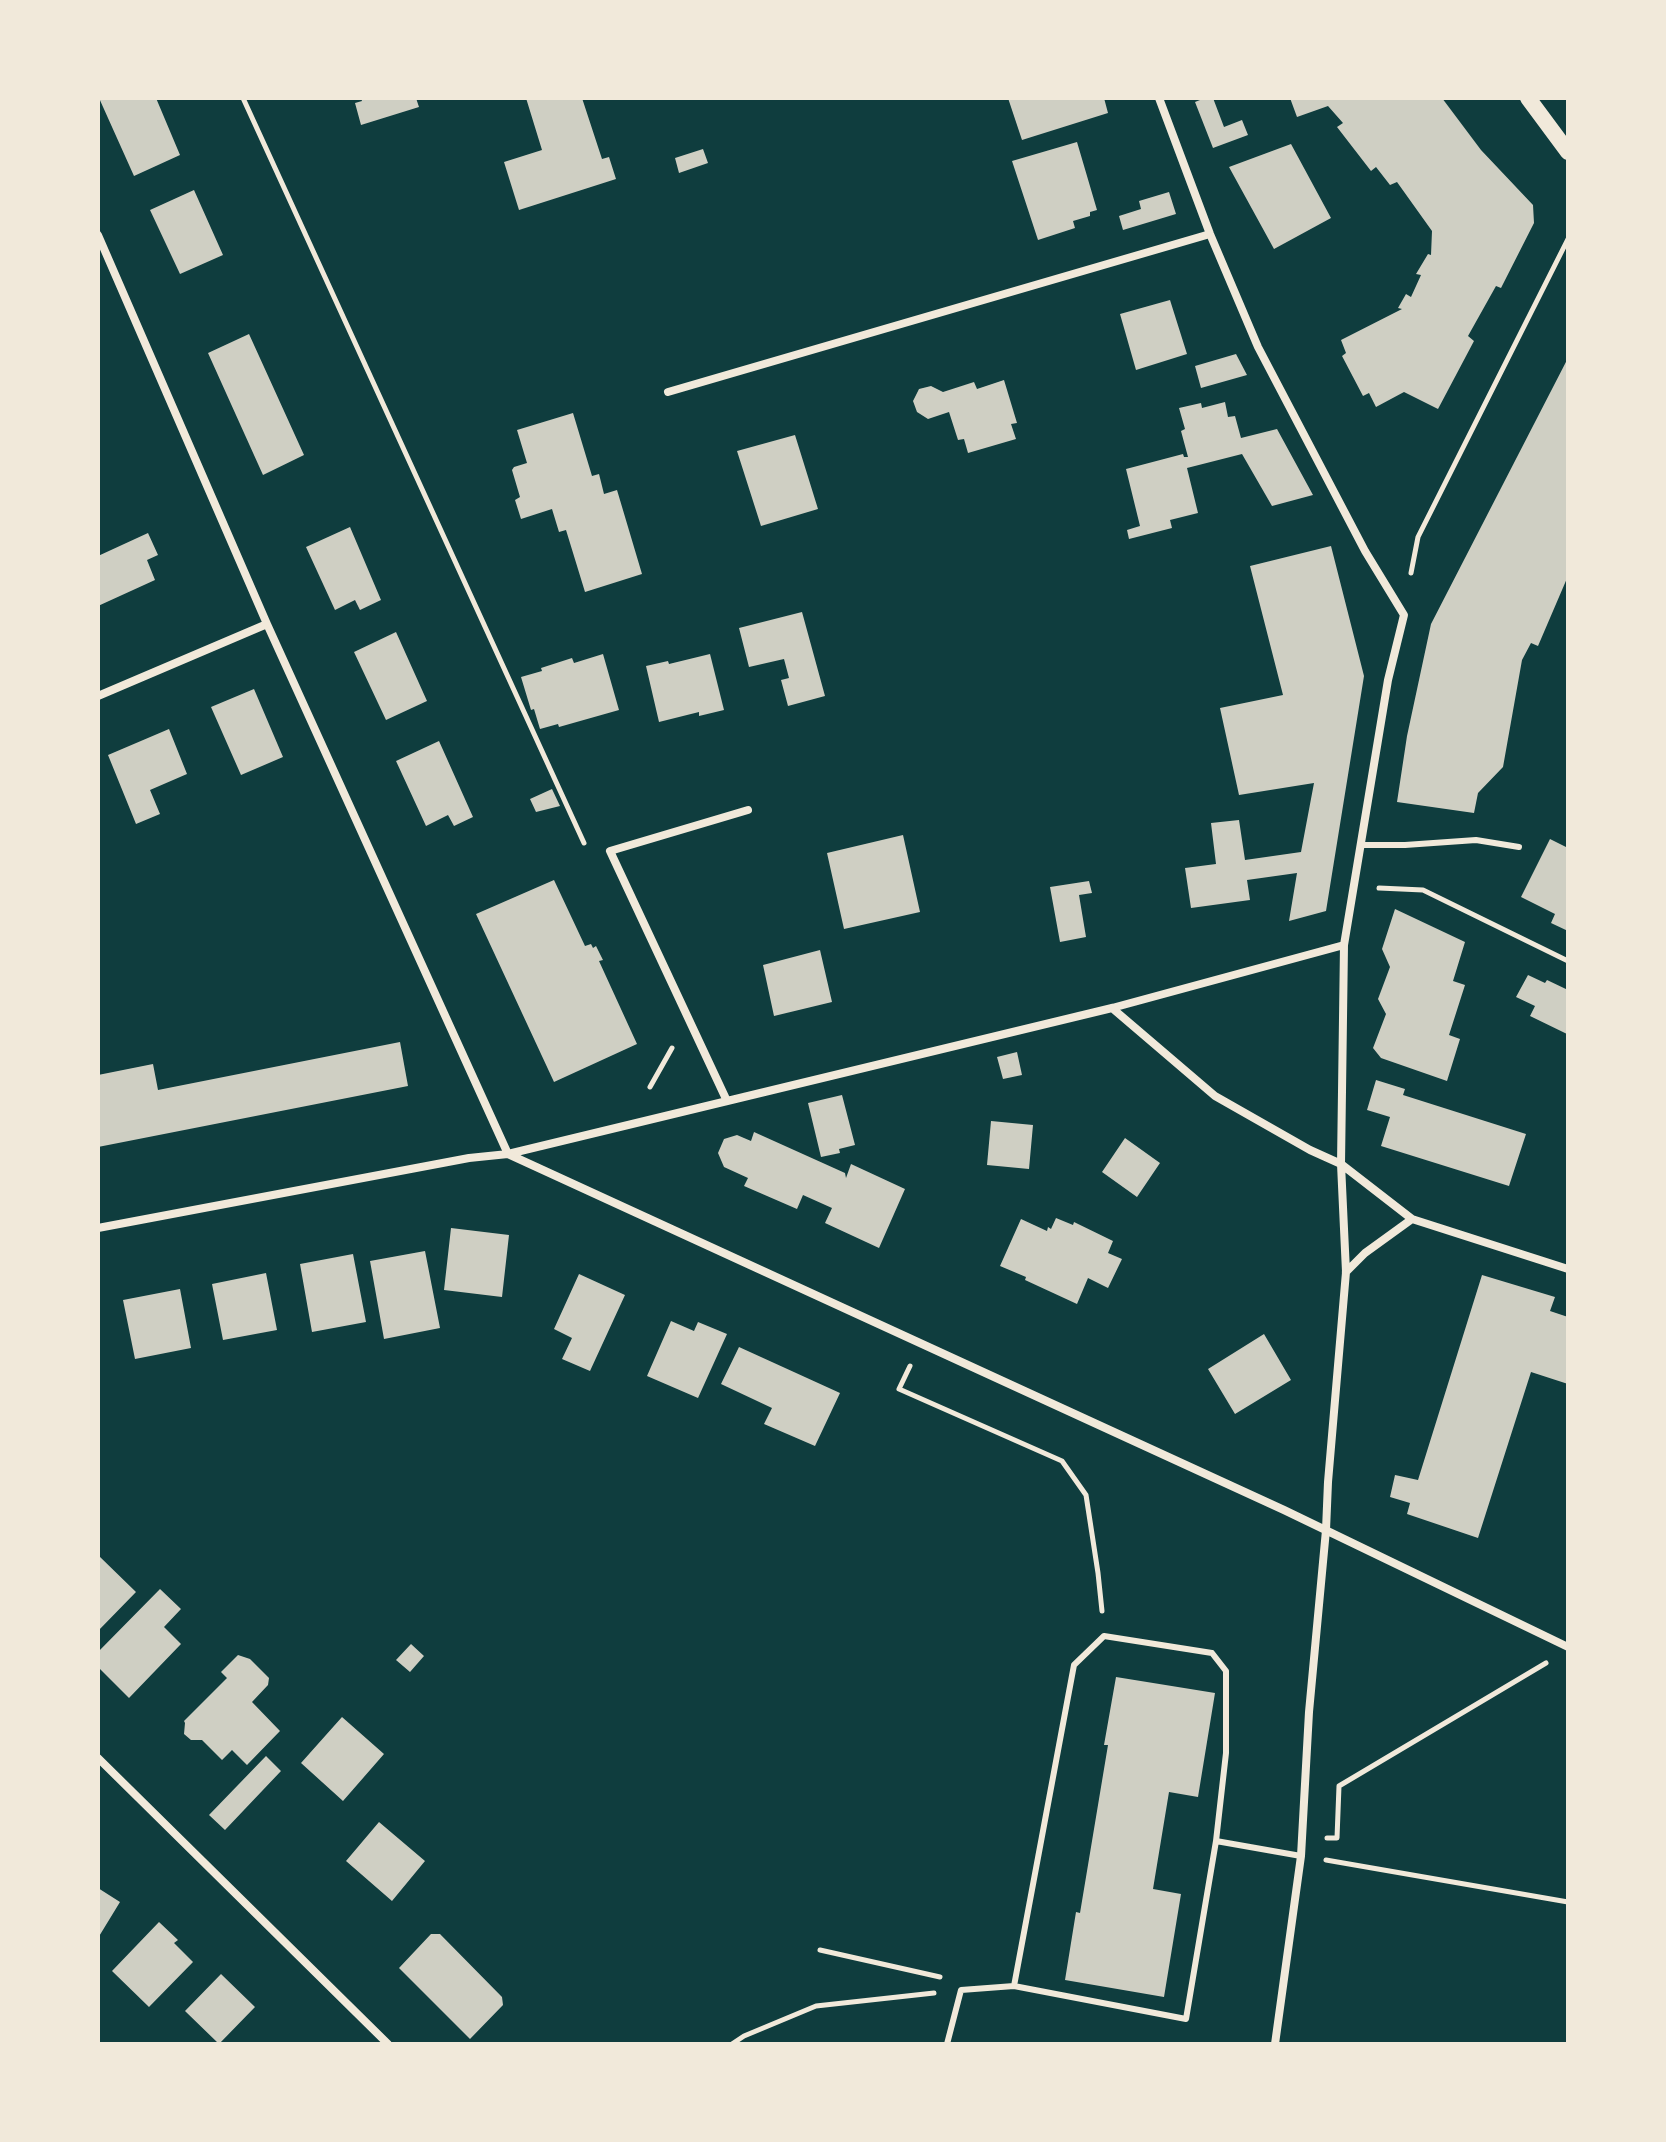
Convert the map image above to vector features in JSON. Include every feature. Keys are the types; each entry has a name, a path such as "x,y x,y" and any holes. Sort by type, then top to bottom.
{"main road":[{"path":"1528,98 1568,152"}],"street":[{"path":"1159,98 1210,234 1258,347 1365,551 1404,615 1388,680 1344,945 1341,1164 1346,1272 1309,1712 1303,1835 1275,2044"},
{"path":"668,392 1210,234"},
{"path":"98,235 267,624 508,1154 1326,1530 1568,1647"},
{"path":"98,696 267,624"},
{"path":"727,1101 610,851 748,810"},
{"path":"98,1228 469,1158 508,1154 1112,1008 1344,945"},
{"path":"1112,1008 1215,1096 1310,1150 1341,1164 1412,1219 1568,1269"},
{"path":"1346,1272 1365,1253 1412,1219"},
{"path":"98,1758 388,2044"}],"lane":[{"path":"1361,845 1476,840 1519,847"},
{"path":"947,2044 961,1990 1014,1986 1186,2019 1216,1841 1226,1753 1226,1671 1212,1653 1104,1636 1074,1665 1014,1986"},
{"path":"1216,1841 1301,1856"}],"path":[{"path":"243,98 589,853"},
{"path":"1404,615 1418,537 1568,239"},
{"path":"1354,888 1423,890 1568,961"},
{"path":"650,1087 675,1042"},
{"path":"921,1344 899,1389 1062,1461 1086,1495 1104,1636"},
{"path":"1303,1835 1337,1838 1339,1786 1555,1658"},
{"path":"1301,1856 1568,1902"},
{"path":"820,1950 951,1980 961,1990"},
{"path":"732,2044 816,2006 961,1990"}],"building":[{"path":"99,98 156,98 180,155 134,176"},
{"path":"361,98 416,98 419,107 361,125 355,103 362,101"},
{"path":"526,98 582,98 602,159 609,157 616,179 519,210 504,162 542,150"},
{"path":"1008,98 1104,98 1108,113 1022,140"},
{"path":"1213,98 1224,127 1242,120 1248,135 1213,148 1195,102"},
{"path":"1290,98 1442,98 1481,150 1533,205 1534,223 1501,288 1496,286 1468,336 1474,341 1438,409 1404,392 1376,407 1369,393 1363,396 1342,356 1346,353 1341,340 1402,309 1398,308 1406,294 1411,297 1421,275 1416,274 1428,254 1431,255 1432,231 1397,182 1390,185 1376,167 1371,171 1337,127 1343,123 1328,106 1297,117"},
{"path":"1077,142 1097,210 1090,212 1090,216 1073,221 1075,228 1038,240 1012,161"},
{"path":"1291,144 1331,218 1274,249 1229,167"},
{"path":"703,149 708,163 679,173 675,158"},
{"path":"194,190 223,255 180,274 150,210"},
{"path":"1169,192 1176,214 1123,230 1119,216 1141,209 1139,201"},
{"path":"1170,300 1187,354 1136,370 1120,314"},
{"path":"249,334 304,455 263,475 208,353"},
{"path":"1236,354 1247,375 1201,388 1195,366"},
{"path":"1568,358 1568,576 1538,646 1531,643 1522,660 1503,767 1478,793 1474,813 1397,802 1407,736 1431,624"},
{"path":"1004,380 1017,423 1011,424 1016,439 968,453 964,439 958,440 949,412 928,419 917,412 913,401 919,389 931,386 943,392 974,382 977,389"},
{"path":"1225,402 1228,417 1235,416 1241,438 1277,429 1313,495 1272,506 1242,454 1187,468 1198,513 1170,520 1172,528 1129,539 1127,530 1140,526 1126,469 1183,454 1188,457 1179,408 1201,403 1202,408"},
{"path":"573,413 592,476 599,474 604,494 617,490 642,574 585,592 566,530 559,532 552,509 521,519 515,500 520,497 512,470 527,463 517,430"},
{"path":"795,435 818,509 761,526 737,451"},
{"path":"350,527 381,600 360,610 355,600 335,610 306,547"},
{"path":"148,533 158,555 147,560 155,580 98,606 98,556"},
{"path":"1331,546 1364,676 1326,911 1289,921 1297,873 1247,880 1250,900 1191,908 1185,868 1216,864 1211,823 1239,820 1245,860 1301,852 1314,783 1239,795 1220,708 1283,695 1250,566"},
{"path":"802,612 825,696 788,706 781,680 789,678 784,659 749,667 739,628"},
{"path":"396,632 427,701 386,720 354,652"},
{"path":"603,654 619,710 559,727 558,724 540,729 521,677 572,658 574,663"},
{"path":"710,654 724,710 699,716 699,712 659,722 646,666"},
{"path":"254,689 283,757 241,775 211,707"},
{"path":"169,729 187,774 150,790 160,814 136,824 108,755"},
{"path":"439,741 473,817 454,826 448,815 426,826 396,761"},
{"path":"552,789 560,806 536,812 530,799"},
{"path":"903,835 920,912 844,929 827,853"},
{"path":"1550,839 1568,848 1568,931 1551,923 1555,914 1521,897"},
{"path":"554,880 585,946 596,946 603,960 599,961 637,1044 554,1082 476,914"},
{"path":"1089,881 1092,893 1079,895 1086,937 1060,942 1050,887"},
{"path":"1395,909 1465,942 1453,981 1465,985 1449,1035 1460,1039 1447,1081 1381,1058 1373,1048 1386,1014 1378,999 1390,967 1382,949"},
{"path":"820,950 832,1002 774,1016 763,965"},
{"path":"1528,975 1568,990 1567,1034 1530,1016 1535,1006 1516,997"},
{"path":"400,1042 408,1086 98,1147 98,1075 153,1064 158,1090"},
{"path":"1017,1052 1022,1075 1003,1079 997,1057"},
{"path":"1376,1080 1405,1089 1403,1095 1526,1134 1509,1186 1381,1146 1390,1117 1367,1110"},
{"path":"842,1095 855,1145 839,1149 840,1153 821,1157 808,1103"},
{"path":"991,1121 1033,1125 1029,1169 987,1165"},
{"path":"754,1132 845,1173 846,1178 851,1164 905,1189 879,1248 825,1223 832,1208 803,1195 797,1209 744,1186 748,1178 724,1167 718,1153 724,1139 737,1135 751,1141"},
{"path":"1125,1138 1160,1163 1137,1197 1102,1172"},
{"path":"1056,1218 1073,1225 1074,1222 1113,1241 1108,1253 1122,1259 1108,1288 1088,1278 1077,1304 1000,1266 1021,1219 1047,1231"},
{"path":"451,1228 509,1235 502,1297 444,1290"},
{"path":"425,1251 440,1328 384,1339 370,1261"},
{"path":"353,1254 366,1322 312,1332 300,1264"},
{"path":"266,1273 277,1330 223,1340 212,1284"},
{"path":"579,1274 625,1295 590,1371 562,1359 572,1338 554,1329"},
{"path":"1482,1275 1555,1297 1550,1311 1568,1317 1568,1384 1531,1372 1478,1538 1407,1514 1410,1503 1390,1497 1395,1475 1418,1480"},
{"path":"180,1289 191,1348 135,1359 123,1300"},
{"path":"671,1321 694,1331 698,1322 727,1334 698,1398 647,1376"},
{"path":"1264,1334 1291,1380 1235,1414 1208,1369"},
{"path":"739,1347 840,1393 815,1446 764,1424 772,1408 721,1384"},
{"path":"98,1555 136,1592 98,1631"},
{"path":"160,1589 181,1609 164,1627 181,1644 129,1698 98,1667 98,1652"},
{"path":"411,1644 424,1656 410,1672 396,1660"},
{"path":"238,1655 250,1659 269,1678 268,1685 252,1702 280,1731 247,1765 232,1750 222,1760 202,1740 191,1740 184,1734 184,1721 227,1678 221,1672"},
{"path":"1116,1677 1215,1693 1198,1797 1169,1792 1153,1889 1181,1894 1164,1997 1065,1980 1076,1912 1080,1913"},
{"path":"342,1717 384,1754 343,1801 301,1763"},
{"path":"266,1756 281,1771 225,1830 209,1815"},
{"path":"379,1822 425,1861 392,1901 346,1861"},
{"path":"98,1888 120,1902 98,1938"},
{"path":"159,1922 178,1940 174,1943 193,1962 149,2007 112,1971"},
{"path":"431,1934 440,1934 502,1997 503,2005 470,2039 399,1968"},
{"path":"221,1974 255,2007 219,2044 185,2011"}]}
